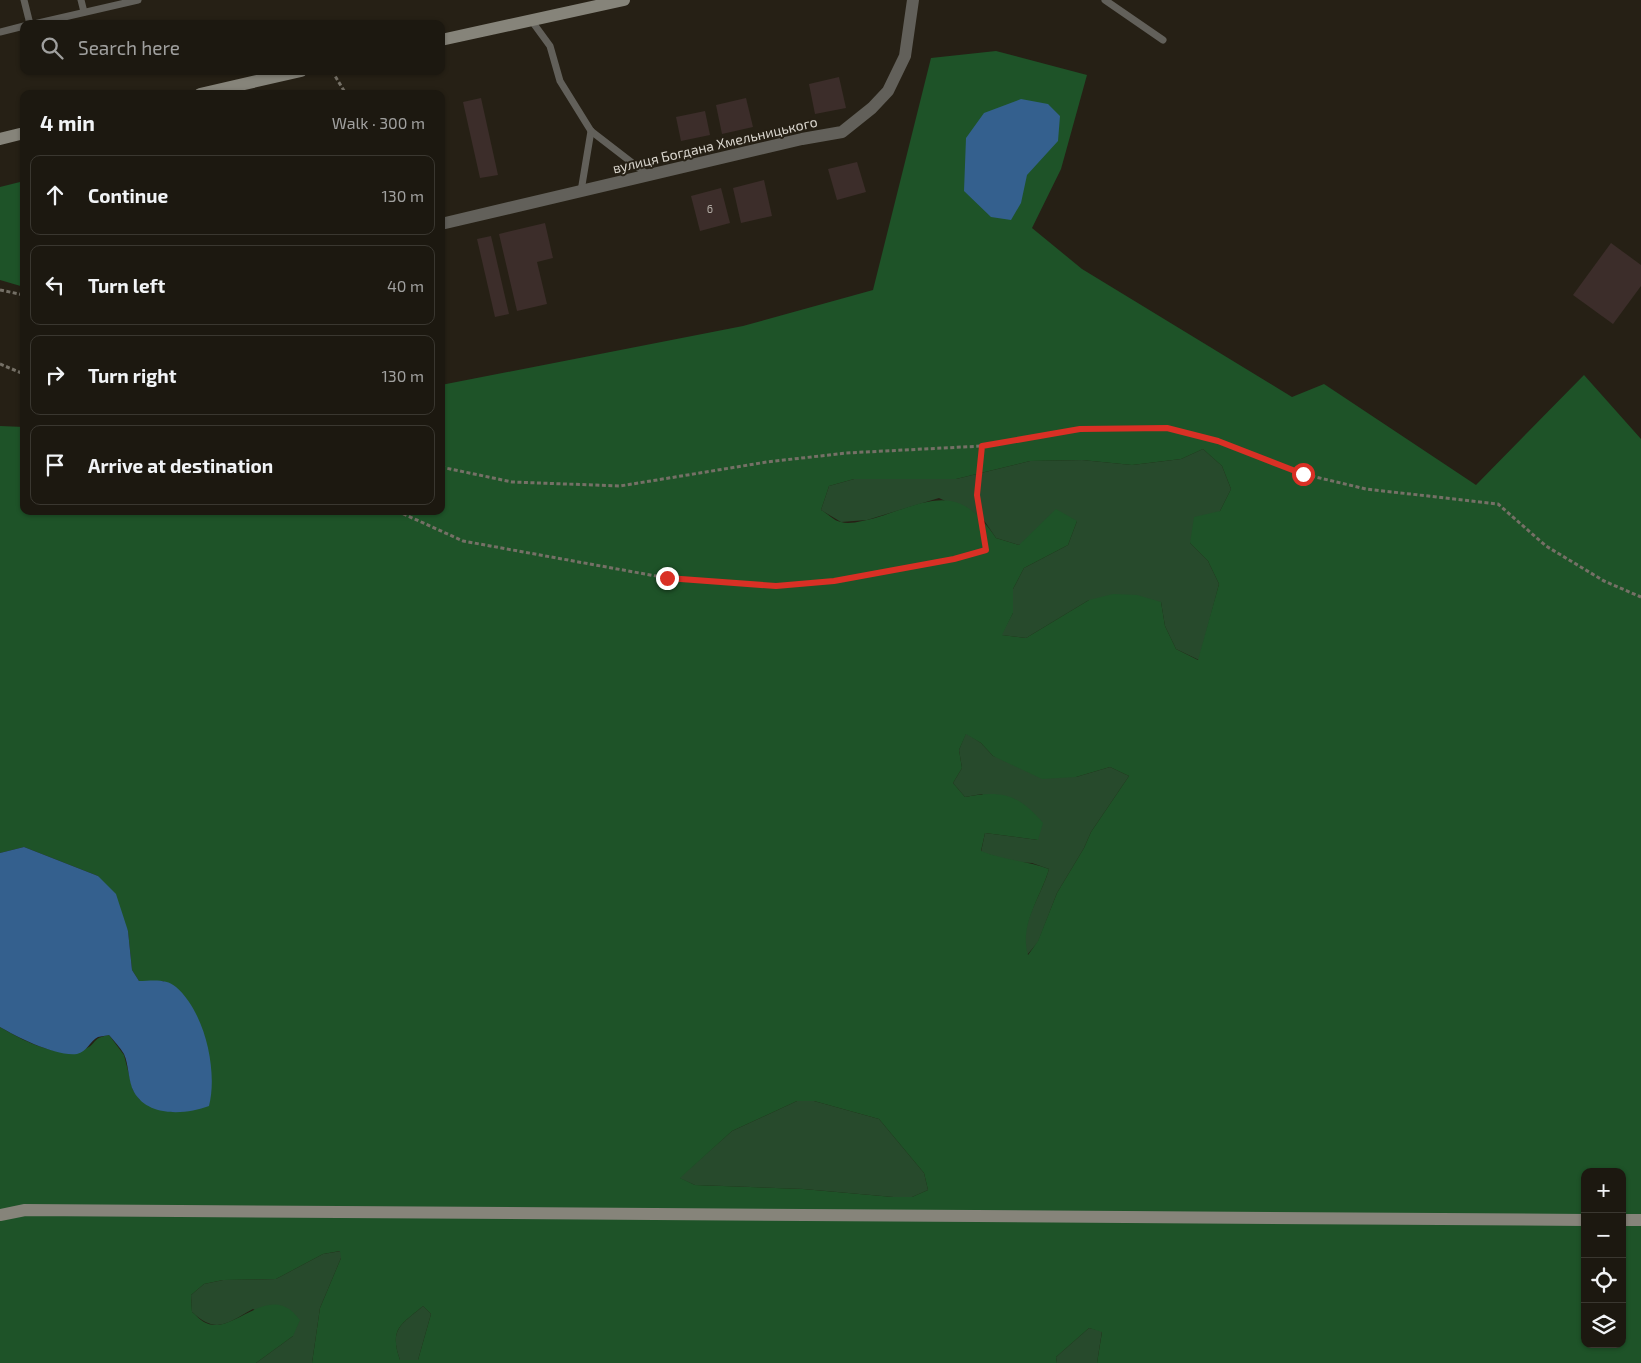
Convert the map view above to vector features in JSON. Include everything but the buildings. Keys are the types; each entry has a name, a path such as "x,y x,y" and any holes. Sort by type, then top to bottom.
{"main road":[{"path":"445,39 624,0"},
{"path":"218,90 283,75"},
{"path":"0,139 20,134"},
{"path":"0,1215 25,1210 1581,1220"},
{"path":"1626,1220 1641,1220"}],"street":[{"name":"вулиця Богдана Хмельницького","path":"445,223 842,132 872,108 888,91 905,56 913,0"}],"lane":[{"path":"24,0 29,20"},
{"path":"81,0 84,12"},
{"path":"51,20 135,0"},
{"path":"1105,0 1163,40"},
{"path":"531,20 550,46 560,81 591,131 649,176"},
{"path":"0,32 20,27"},
{"path":"581,191 591,131"}],"path":[{"path":"334,75 344,90"},
{"path":"0,290 20,294"},
{"path":"0,364 20,372"},
{"path":"445,468 512,482 620,486 767,462 846,453 982,446 1080,429 1167,428 1218,441 1303,474 1366,489 1498,504 1546,546 1604,581 1641,597"},
{"path":"406,515 463,540 667,578 776,586 834,581 954,559 986,550 977,495 982,446"}],"green space":[{"path":"996,51 1087,75 1061,169 1032,228 1082,269 1292,397 1324,384 1476,485 1584,375 1641,439 1641,1363 1097,1363 1102,1332 1089,1328 1056,1357 1057,1363 312,1363 320,1308 341,1258 340,1251 323,1254 276,1279 223,1280 204,1284 191,1295 192,1312 202,1321 214,1325 224,1324 267,1305 278,1305 289,1309 300,1320 293,1336 256,1363 0,1363 0,1027 31,1043 65,1052 87,1048 97,1039 109,1035 124,1055 133,1090 140,1100 164,981 139,981 132,970 128,931 98,876 24,847 0,853 0,426 20,427 20,515 445,515 445,384 743,326 873,290 931,58","holes":["1203,449 1222,466 1231,489 1220,511 1194,517 1190,543 1208,561 1219,584 1198,660 1176,649 1165,626 1161,602 1137,595 1113,594 1089,600 1026,638 1002,635 1013,613 1013,589 1024,568 1068,545 1077,521 1056,509 1019,545 996,538 982,520 969,508 956,502 942,500 927,502 875,518 849,523 836,520 821,510 829,486 854,479 956,479 1030,461 1082,460 1132,465 1181,459","966,734 981,743 993,756 1042,779 1076,777 1110,767 1129,776 1091,832 1084,848 1057,893 1038,941 1028,955 1026,933 1032,911 1049,869 981,851 985,833 1038,840 1043,823 1034,813 1017,800 1008,796 989,794 965,797 953,783 962,768 959,750","797,1101 814,1101 879,1119 924,1173 928,1190 912,1197 893,1197 803,1189 695,1185 680,1178 732,1131","423,1306 431,1314 418,1360 400,1360 396,1341 399,1328"]},
{"path":"20,182 20,286 0,280 0,187"},
{"path":"1203,449 1222,466 1231,489 1220,511 1190,543 1208,561 1219,584 1199,660 1176,649 1165,626 1161,602 1089,600 1026,638 1001,635 1013,613 1013,589 1024,568 1068,545 1077,521 1019,545 996,538 983,519 939,498 867,520 841,522 821,510 829,486 854,479 956,479 1030,461 1082,460 1132,465 1181,459"},
{"path":"966,733 981,743 993,756 1076,777 1110,767 1129,776 1091,832 1084,848 1057,893 1038,942 1027,955 1026,927 1049,869 1032,863 1014,862 981,852 985,833 1038,840 982,794 965,797 953,783 962,768 959,750"},
{"path":"797,1101 814,1101 879,1119 924,1173 928,1190 912,1197 893,1197 803,1189 695,1185 679,1178 732,1131"},
{"path":"341,1251 341,1258 320,1308 312,1363 256,1363 293,1336 253,1309 229,1322 215,1325 208,1323 192,1312 191,1295 204,1284 223,1280 276,1279 323,1254"},
{"path":"423,1306 431,1314 418,1360 400,1360 396,1341 399,1328"},
{"path":"1089,1328 1102,1331 1097,1363 1057,1363 1056,1357"}],"water":[{"path":"1021,99 1048,104 1060,116 1058,141 1027,175 1021,203 1011,220 991,217 964,191 966,138 984,113"},
{"path":"24,847 98,876 116,894 128,931 132,970 139,981 163,981 172,984 186,998 202,1026 207,1043 212,1076 209,1106 189,1111 168,1112 148,1106 134,1092 124,1054 109,1035 98,1037 80,1053 69,1054 37,1045 0,1027 0,853"}],"route":[{"path":"667,578 776,586 834,581 954,559 986,550 977,495 982,446 1080,429 1167,428 1218,441 1303,474"}]}
